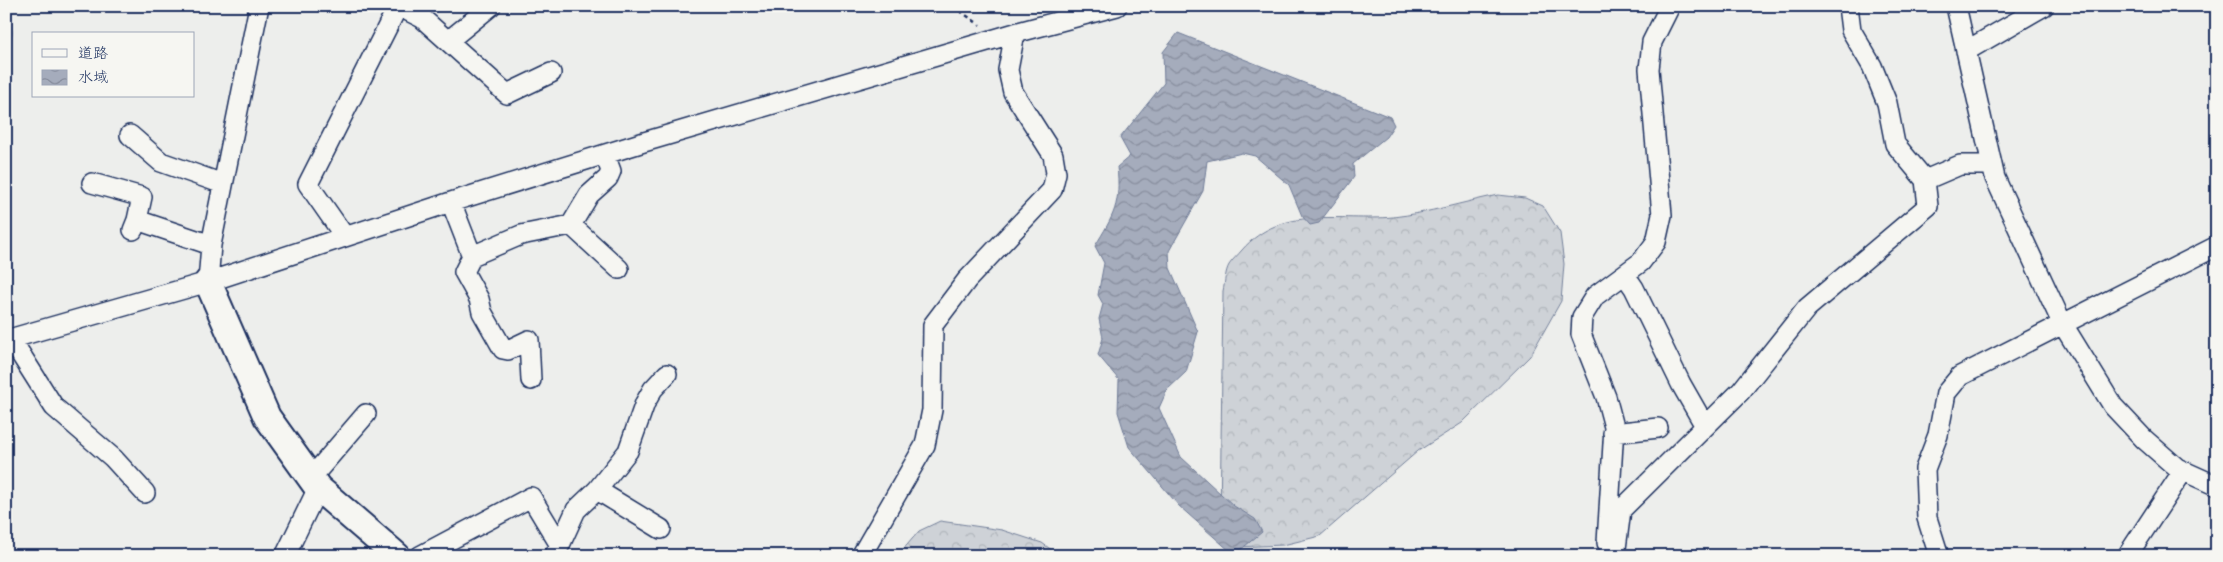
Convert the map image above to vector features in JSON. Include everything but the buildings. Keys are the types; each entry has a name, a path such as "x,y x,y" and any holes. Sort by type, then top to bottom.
{"street":[{"path":"259,6 211,245 208,282 267,417 315,483 396,556"},
{"path":"345,237 308,184 398,6 422,18 507,94 551,73"},
{"path":"448,41 491,6"},
{"path":"145,493 113,458 54,407 8,339 208,282 451,202 605,154 1007,36 1117,6"},
{"path":"1611,556 1605,538 1614,427 1606,397 1581,334 1582,317 1594,296 1641,262 1656,242 1662,215 1649,69 1652,42 1670,6"},
{"path":"1615,556 1621,510 1741,391 1807,308 1928,206 1925,180 1895,144 1887,103 1872,66 1852,30 1848,6"},
{"path":"1956,6 1995,178 2062,323 2113,406 2144,439 2177,468 2217,486"},
{"path":"1966,50 2044,6"},
{"path":"861,556 925,445 932,410 933,325 967,280 1052,190 1056,173 1053,155 1013,92 1008,70 1007,36"},
{"path":"130,135 161,162 223,184"},
{"path":"531,380 529,340 508,350 503,349 482,312 479,299 464,272 472,256 521,235 571,225 590,195 608,178 611,171 605,154"},
{"path":"1925,180 1960,165 1992,165"},
{"path":"92,183 142,198 135,225 211,245"},
{"path":"451,202 472,256"},
{"path":"571,225 619,269"},
{"path":"1939,556 1927,518 1925,469 1938,435 1946,393 1960,376 2217,246"},
{"path":"1624,275 1634,288 1681,384 1705,426"},
{"path":"557,550 576,510 596,490 628,451 645,403 653,389 667,374"},
{"path":"286,556 315,483 366,414"},
{"path":"1613,433 1658,428"},
{"path":"2127,556 2183,471"},
{"path":"596,490 661,529"},
{"path":"420,556 531,497 557,550"}],"path":[{"path":"953,6 1007,36"}],"green space":[{"path":"1498,195 1525,198 1543,206 1560,233 1564,264 1561,301 1530,356 1462,423 1418,451 1320,536 1283,545 1237,547 1220,523 1223,291 1230,263 1258,236 1275,226 1293,221 1312,218 1393,217"},
{"path":"940,521 1002,530 1042,543 1060,556 901,556 901,552 919,531"}],"water":[{"path":"6,6 9,6 12,33 6,64"},
{"path":"1178,33 1390,117 1394,125 1386,137 1353,164 1354,177 1319,223 1310,225 1302,216 1289,185 1255,156 1242,153 1207,161 1203,191 1169,251 1170,268 1198,332 1186,372 1167,390 1159,408 1181,457 1234,506 1255,519 1262,532 1239,551 1231,552 1179,506 1129,447 1118,412 1119,380 1098,355 1103,338 1099,319 1103,304 1098,295 1104,263 1095,246 1115,209 1118,191 1117,167 1130,156 1120,138 1164,83 1163,52"}]}
